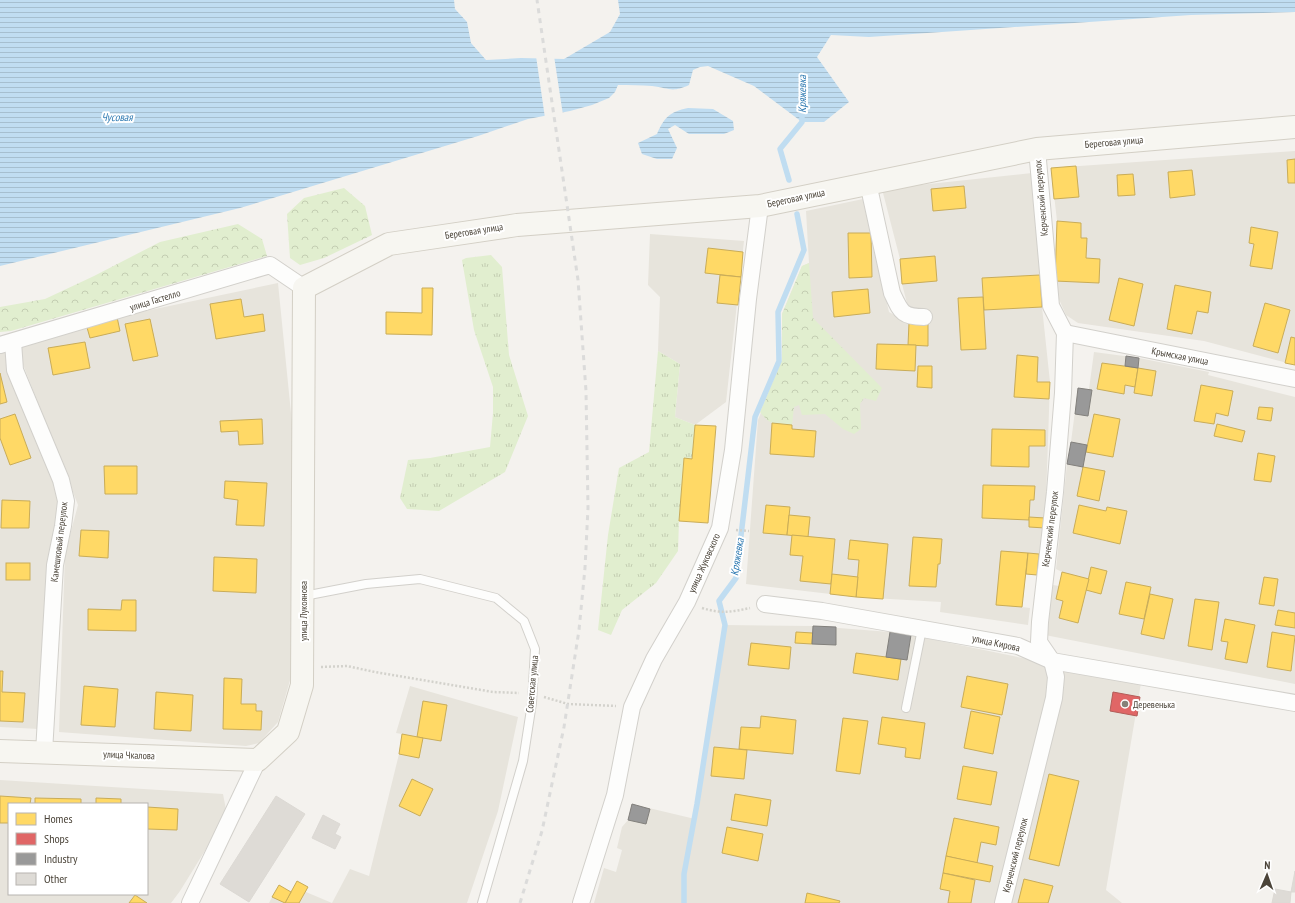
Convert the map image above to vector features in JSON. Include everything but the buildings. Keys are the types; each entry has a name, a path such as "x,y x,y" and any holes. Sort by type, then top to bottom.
{"street":[{"name":"Береговая улица","path":"304,288 389,244 517,225 760,206 1037,149 1295,127"},
{"name":"Керченский переулок","path":"1003,903 1054,698 1056,677 1052,660 1039,642 1063,393 1066,333 1051,306 1037,149"},
{"path":"868,183 892,293 899,308 910,317 924,317"},
{"name":"улица Жуковского","path":"581,903 615,796 632,707 654,660 687,602 720,528 733,450 748,300 760,206"},
{"name":"улица Гастелло","path":"6,344 270,265 304,288"},
{"name":"улица Лукоянова","path":"190,903 258,760 288,732 302,685 304,288"},
{"name":"Крымская улица","path":"1066,333 1295,379"},
{"name":"Камешковый переулок","path":"6,344 15,370 61,480 66,501 63,526 55,565 44,752"},
{"name":"улица Кирова","path":"765,604 822,611 1018,646 1052,660 1295,703"},
{"name":"улица Чкалова","path":"0,751 258,760"}],"lane":[{"name":"Советская улица","path":"303,596 366,584 420,579 496,598 524,621 535,649 532,694 523,761 482,903"},
{"path":"906,708 922,629"}],"path":[{"path":"734,529 749,531"},
{"path":"715,612 730,612"},
{"path":"303,668 347,666 493,692 532,694 568,704 632,707"}],"shaded area":[{"path":"1295,151 1295,365 1204,341 1078,323 1066,315 1058,297 1055,281 1057,221 1051,168"},
{"path":"1032,173 1042,307 1050,382 1045,528 1039,554 1037,575 1026,574 1022,607 1030,608 1028,625 940,612 941,602 856,597 746,584 758,420 782,360 782,314 802,266 809,263 806,211 863,199 889,312 909,323 928,324 928,311 909,311 902,284 900,259 882,189"},
{"path":"650,234 744,241 726,402 695,425 675,417 680,364 658,351 660,297 648,285"},
{"path":"278,283 292,423 293,670 278,722 259,743 246,746 59,732 65,554 78,505 22,362 20,346 117,317"},
{"path":"4,351 58,495 47,596 39,729 0,727 0,352"},
{"path":"1094,352 1139,358 1209,372 1208,375 1295,397 1295,684 1045,635 1053,585 1059,586 1062,572 1056,569 1067,464 1078,388 1089,389"},
{"path":"725,625 813,626 890,632 911,635 1141,683 1106,890 1122,903 594,903 604,868 616,872 622,850 617,848 622,827 628,820 632,804 695,819"},
{"path":"410,686 518,717 498,811 467,903 332,903 350,869 369,876 399,754 402,734 396,733"},
{"path":"0,780 223,794 227,815 171,903 0,903"},
{"path":"297,881 308,887 306,892 332,903 269,903 272,897 291,892"}],"green space":[{"path":"344,188 365,206 372,235 324,258 300,265 290,258 287,214 304,198"},
{"path":"238,224 262,239 267,256 11,331 0,332 0,307 45,299 160,242"},
{"path":"491,255 502,267 509,355 528,416 505,472 439,511 407,509 400,498 408,460 430,458 490,447 493,413 493,387 474,330 462,260 466,258"},
{"path":"809,263 813,318 882,388 876,401 864,398 860,404 861,429 854,434 843,429 825,414 802,415 799,405 794,407 792,425 774,424 767,420 760,412 782,360 782,314 802,266"},
{"path":"658,351 680,364 675,417 695,425 692,459 684,458 678,551 656,583 622,610 611,635 598,630 608,535 619,468 649,452"}],"water":[{"name":"Чусовая","path":"0,0 454,0 455,9 467,22 471,43 486,60 521,58 564,59 610,32 620,14 618,0 1295,0 1295,12 1191,15 869,37 831,35 817,57 849,102 824,122 802,122 754,86 708,66 700,67 693,70 689,85 678,89 618,85 615,92 609,98 592,105 528,119 478,136 240,208 0,266"},
{"path":"688,108 713,109 733,121 734,130 724,134 689,134 675,125 668,129 677,148 672,159 657,159 642,154 638,143 657,134 668,116"}],"pier":[{"path":"536,56 554,56 563,115 545,118"}],"waterway":[{"name":"Кряжевка","path":"789,180 780,149 802,122 802,115"},
{"name":"Кряжевка","path":"684,903 684,874 697,804 725,625 719,601 736,578 755,417 779,361 778,312 804,250 797,214"}],"railway":[{"path":"520,903 542,831 564,727 579,630 585,568 588,508 586,391 578,280 537,0"}],"place":[{"name":"Деревенька","path":"1125,704"}]}
